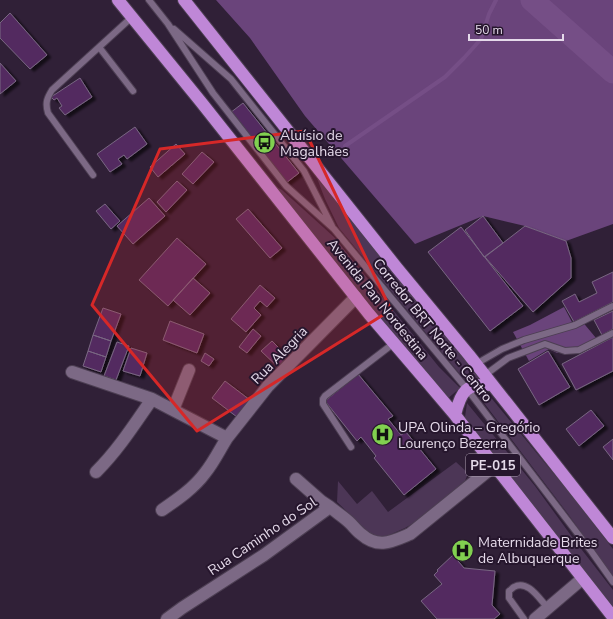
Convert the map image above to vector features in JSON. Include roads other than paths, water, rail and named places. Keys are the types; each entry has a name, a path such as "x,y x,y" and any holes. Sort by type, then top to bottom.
{"highway":[{"name":"Avenida Pan Nordestina","path":"118,0 394,344 454,415 613,617"},
{"name":"PE-015","path":"184,0 397,268 476,364 613,538"},
{"path":"454,415 461,395 467,389 475,385 492,385"}],"street":[{"name":"Rua Alegria","path":"162,510 189,489 205,473 227,438 268,386 356,297"},
{"path":"173,410 189,370"},
{"path":"72,372 152,399 227,438"},
{"path":"96,472 110,458 127,436 152,399"},
{"name":"Rua Caminho do Sol","path":"177,615 330,507 370,541 381,544 395,541 410,534 494,466"},
{"path":"296,480 330,507"},
{"path":"536,619 582,579"}],"lane":[{"name":"Corredor BRT Norte - Centro","path":"149,0 168,24 213,93 286,186 334,230 467,389 586,544 613,582"},
{"path":"93,175 48,113 46,107 47,98 52,90 132,18"},
{"name":"Corredor BRT Norte - Centro","path":"168,24 231,80 304,171 334,230"},
{"path":"99,47 134,91"},
{"path":"476,364 502,349 524,340 575,325 613,306"},
{"path":"484,375 508,358 545,344 565,351 579,350 613,332"},
{"path":"351,447 323,404 323,399 394,344"},
{"path":"524,619 509,598 510,591 515,586 522,585 530,588 548,608"}],"waterway":[{"path":"345,146 445,77 481,39 489,14 496,0"},
{"path":"532,0 613,72"}],"place":[{"name":"Aluísio de Magalhães","path":"264,143"},
{"name":"UPA Olinda – Gregório Lourenço Bezerra","path":"382,435"},
{"name":"Maternidade Brites de Albuquerque","path":"463,550"}]}
